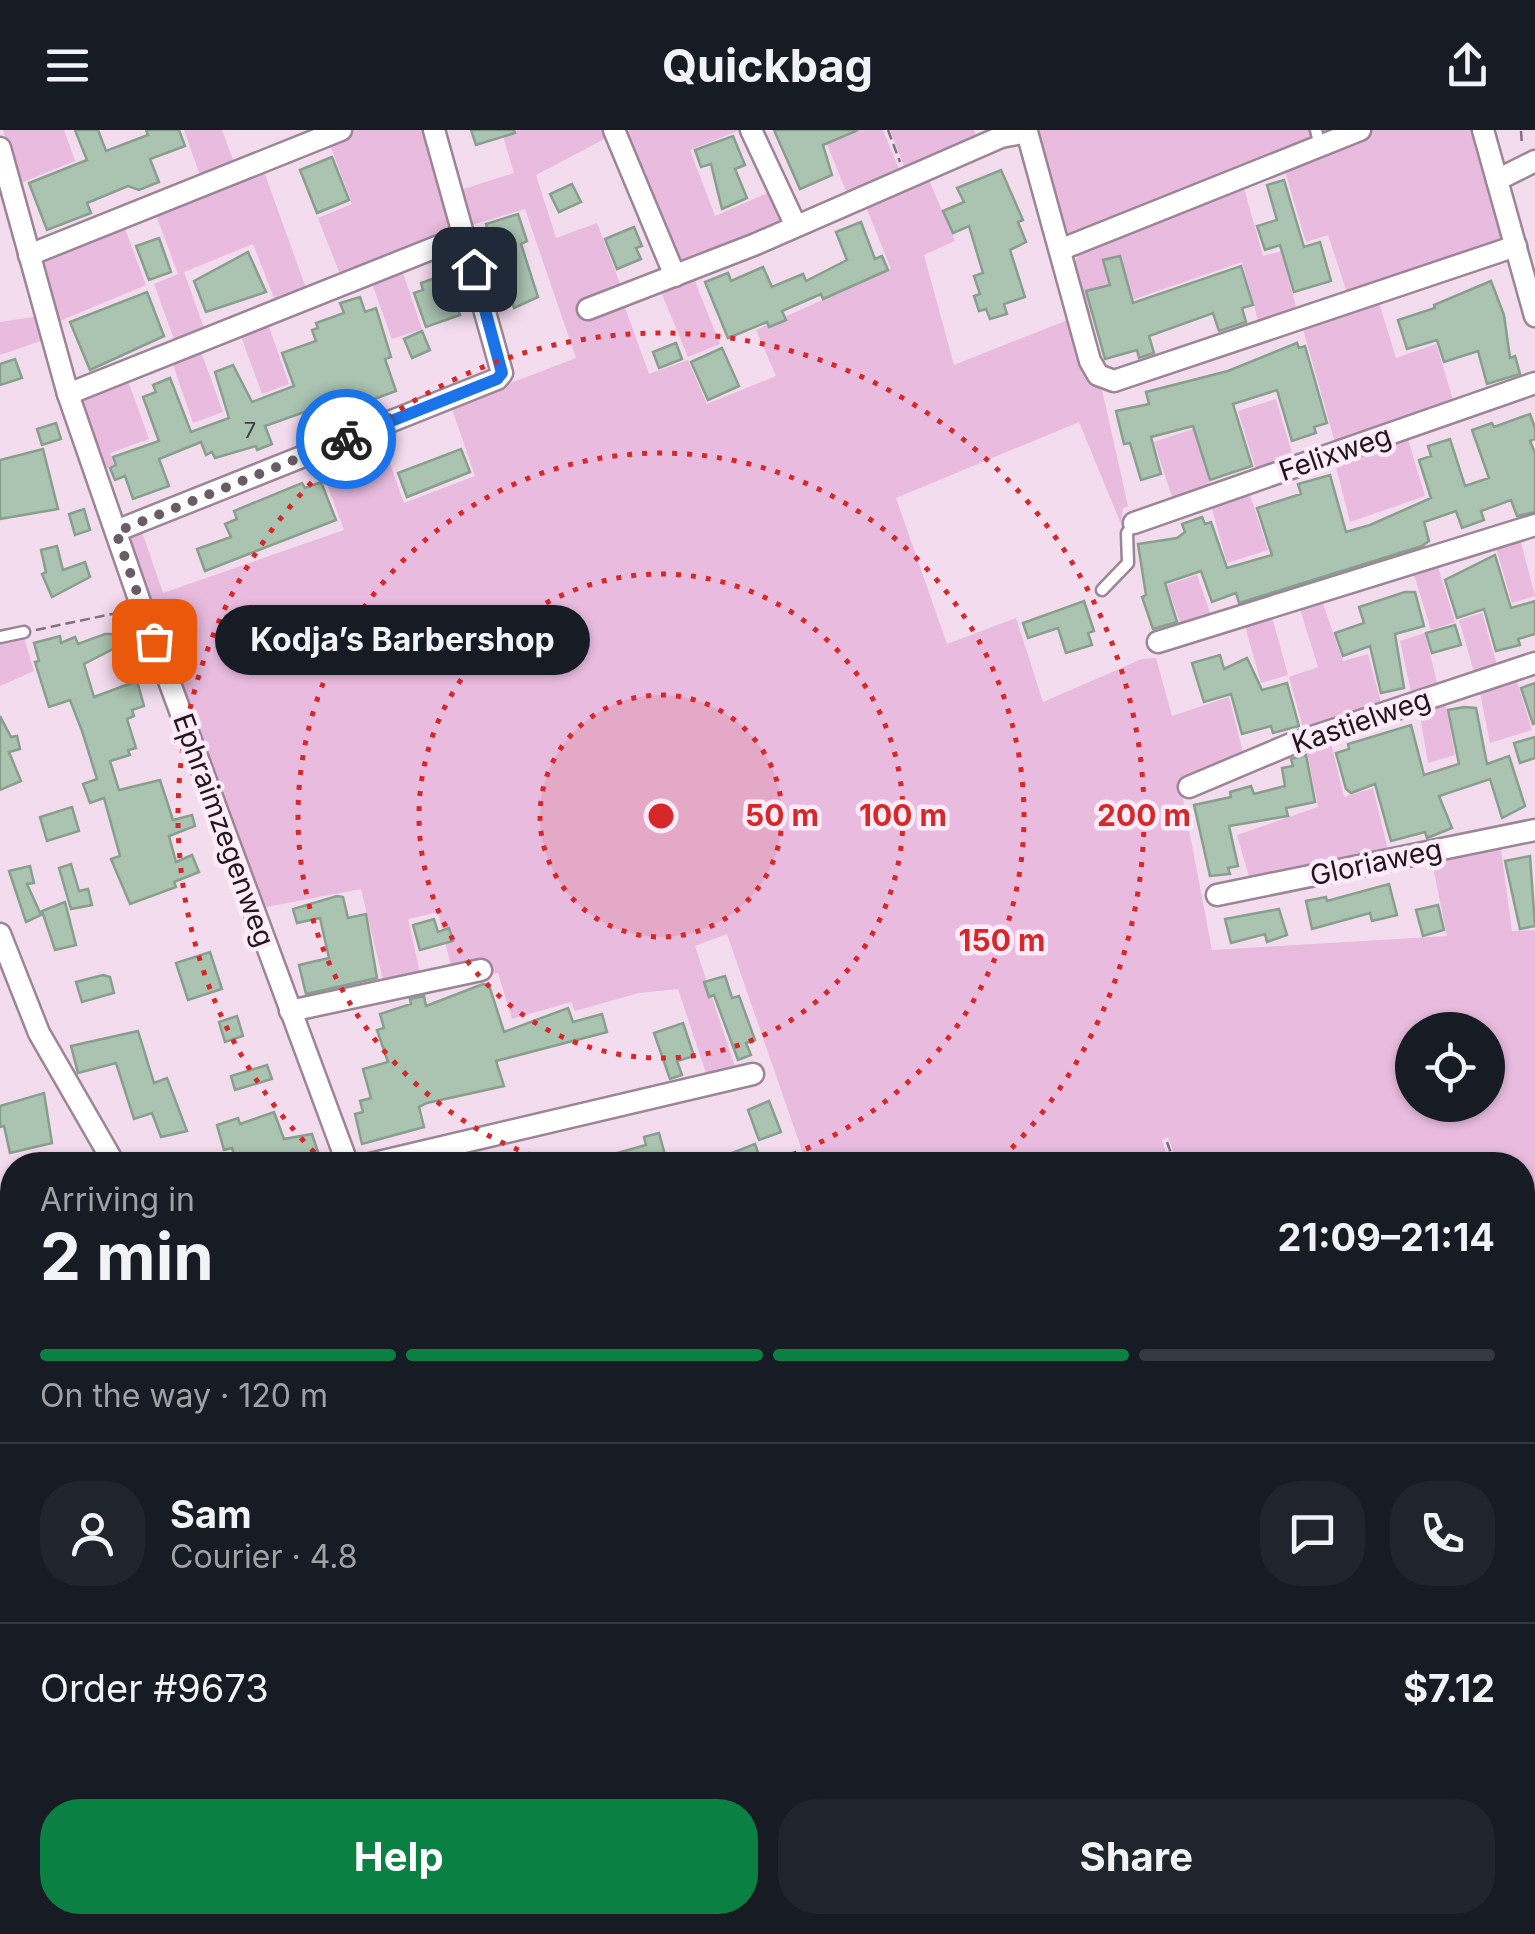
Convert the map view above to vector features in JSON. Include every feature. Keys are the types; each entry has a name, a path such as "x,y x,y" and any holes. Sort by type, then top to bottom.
{"street":[{"path":"29,255 341,130"},
{"path":"116,532 497,379 502,366 434,130"},
{"path":"614,130 675,276"},
{"path":"751,130 795,224"},
{"path":"1062,249 1318,138 1360,130"},
{"path":"1483,130 1535,316"},
{"path":"588,309 1001,137 1027,131 1090,361 1098,375 1114,380 1516,246"},
{"name":"Ephraimzegenweg","path":"0,148 68,394 142,608 343,1152"},
{"path":"1497,180 1535,162"},
{"path":"68,394 464,236"},
{"name":"Felixweg","path":"1134,522 1535,383"},
{"path":"1158,642 1535,524"},
{"name":"Kastielweg","path":"1189,787 1292,744 1535,663"},
{"name":"Gloriaweg","path":"1217,894 1535,830"},
{"path":"0,934 40,1033 108,1152"},
{"path":"290,1010 481,970"},
{"path":"421,1152 753,1074"}],"lane":[{"path":"1102,590 1128,563 1127,533 1134,522"},
{"path":"0,637 24,632"}],"path":[{"path":"888,130 906,177"},
{"path":"24,632 142,608"},
{"path":"1167,1142 1170,1152"}],"shaded area":[{"path":"3,130 64,130 75,161 18,184"},
{"path":"184,130 222,130 235,165 201,178"},
{"path":"355,130 429,130 452,229 450,235 341,277 318,218 352,204 329,142"},
{"path":"501,130 607,130 610,136 536,175 556,238 597,223 621,286 579,301 585,316 623,302 649,374 688,360 707,404 776,376 756,330 891,269 863,199 926,173 955,241 924,255 954,365 1075,317 1100,381 1128,506 1123,508 1121,524 1079,422 896,498 947,644 1016,618 1043,702 1142,659 1156,658 1172,716 1229,697 1243,753 1237,755 1240,764 1182,793 1212,950 1447,936 1431,857 1500,843 1512,931 1535,930 1535,1152 1173,1152 1168,1137 1162,1140 1166,1152 802,1152 727,934 695,946 737,1073 708,1079 678,989 639,993 575,1011 571,1002 512,1019 498,973 491,974 487,963 452,970 438,912 408,919 421,977 384,984 361,889 261,908 128,536 140,526 163,593 344,530 317,458 379,433 404,503 475,476 451,406 576,358 525,209 468,226 457,191 514,173"},
{"path":"740,130 690,150 715,216 774,190 788,222 680,269 624,133"},
{"path":"821,130 883,130 901,174 849,198"},
{"path":"890,130 974,130 979,144 905,169"},
{"path":"1031,130 1348,130 1069,237"},
{"path":"1370,130 1476,130 1504,241 1348,296 1328,235 1306,242 1283,165"},
{"path":"263,169 307,291 276,303 253,244 184,272 205,331 175,342 154,284 178,274 155,212"},
{"path":"1242,181 1263,256 1282,251 1298,315 1260,327 1242,262 1085,316 1074,264 1080,250"},
{"path":"124,226 146,285 55,323 38,262"},
{"path":"401,267 422,329 392,339 370,278"},
{"path":"692,274 720,344 688,357 659,287"},
{"path":"1377,296 1396,358 1436,344 1455,406 1336,446 1301,322"},
{"path":"40,316 46,339 0,355 0,322"},
{"path":"267,321 289,384 262,394 239,331"},
{"path":"200,349 223,412 193,423 171,359"},
{"path":"127,378 149,439 110,453 114,465 102,469 79,399"},
{"path":"1276,399 1294,460 1257,473 1238,411"},
{"path":"1193,429 1211,488 1173,500 1154,442"},
{"path":"1406,433 1425,496 1350,522 1334,459"},
{"path":"1248,489 1268,550 1227,563 1210,502"},
{"path":"1519,534 1535,596 1512,603 1494,541"},
{"path":"1437,564 1455,622 1431,630 1413,572"},
{"path":"1197,575 1212,618 1182,628 1167,585"},
{"path":"1322,601 1343,661 1368,654 1382,707 1304,731 1289,677 1318,667 1300,609"},
{"path":"1482,613 1497,665 1474,672 1459,620"},
{"path":"1272,617 1288,675 1261,683 1245,626"},
{"path":"22,631 34,671 0,686 0,635"},
{"path":"1425,633 1438,687 1412,696 1400,641"},
{"path":"1514,672 1532,730 1490,743 1478,683"},
{"path":"1444,695 1455,755 1428,763 1418,704"},
{"path":"1329,735 1344,797 1373,788 1389,854 1251,883 1237,835 1318,807 1305,742"}],"building":[{"path":"75,130 98,130 106,151 148,135 146,130 179,130 185,146 150,159 159,182 139,190 128,186 87,203 91,213 47,230 29,183 87,160"},
{"path":"471,130 514,130 515,133 476,145"},
{"path":"774,130 858,130 823,145 832,175 800,189"},
{"path":"733,136 745,165 735,169 747,198 722,209 711,164 701,167 695,150"},
{"path":"332,157 349,200 317,213 300,170"},
{"path":"1001,170 1023,220 1018,222 1026,242 1010,250 1025,297 1004,304 1007,314 990,319 986,309 979,311 974,296 980,294 974,276 983,273 969,226 953,233 943,211 964,202 957,188"},
{"path":"1284,180 1304,247 1320,242 1331,281 1294,292 1280,245 1265,250 1257,226 1277,220 1267,185"},
{"path":"572,184 581,202 559,212 550,194"},
{"path":"518,214 527,241 521,244 538,297 514,308 486,224"},
{"path":"861,222 875,259 882,256 888,270 823,299 821,294 782,311 786,320 769,327 767,322 728,338 705,282 728,273 731,281 763,267 772,287 803,274 806,281 847,260 836,232"},
{"path":"634,227 642,246 636,248 641,259 617,269 605,239"},
{"path":"159,238 171,272 149,280 136,246"},
{"path":"248,252 266,292 206,312 194,281"},
{"path":"1120,256 1133,303 1241,266 1253,305 1242,308 1246,322 1219,331 1213,313 1149,336 1154,353 1139,358 1137,350 1105,359 1086,291 1110,285 1103,260"},
{"path":"435,278 437,286 445,283 449,296 453,294 460,315 426,327 414,293 423,290 421,283"},
{"path":"1491,281 1504,315 1510,358 1515,356 1520,374 1487,384 1478,351 1444,362 1437,340 1407,349 1398,320 1435,308 1434,305"},
{"path":"147,292 164,336 90,370 70,322"},
{"path":"360,297 365,312 376,308 391,357 385,359 396,391 342,411 338,400 265,426 272,444 257,450 256,446 215,458 212,452 206,455 201,442 159,459 169,486 133,499 125,476 115,480 110,468 116,465 113,457 159,441 143,397 156,392 153,385 170,378 191,432 229,418 215,372 233,365 252,402 294,386 282,353 316,341 312,330 318,328 316,323 344,313 340,303"},
{"path":"422,331 430,350 412,358 404,339"},
{"path":"676,343 682,359 659,368 653,352"},
{"path":"1297,343 1299,348 1305,346 1327,423 1314,427 1316,433 1292,441 1277,390 1233,404 1252,466 1210,480 1193,426 1151,437 1161,474 1141,480 1130,443 1124,444 1116,411 1149,404 1146,392 1228,371"},
{"path":"722,348 739,386 708,400 691,362"},
{"path":"15,359 22,378 0,385 0,364"},
{"path":"1530,414 1535,428 1535,439 1530,441 1535,453 1535,512 1517,516 1511,500 1481,511 1484,520 1462,528 1456,511 1424,522 1429,541 1422,546 1239,603 1236,593 1212,602 1201,571 1165,583 1177,622 1153,629 1142,597 1146,595 1138,544 1177,538 1185,532 1182,524 1202,517 1205,524 1211,522 1227,568 1272,555 1257,508 1301,494 1298,484 1330,475 1346,532 1370,525 1431,498 1419,460 1431,456 1428,446 1450,439 1465,486 1489,478 1472,430"},
{"path":"56,423 61,439 42,445 37,429"},
{"path":"43,449 58,509 0,519 0,460"},
{"path":"461,449 470,472 407,497 398,473"},
{"path":"321,482 336,520 205,571 197,549 231,537 225,524 237,519 234,511 302,483 305,488"},
{"path":"84,509 90,530 75,535 69,514"},
{"path":"57,546 63,570 85,562 90,577 52,597 42,574 46,572 41,550"},
{"path":"1495,555 1511,608 1535,601 1535,634 1518,639 1520,645 1496,651 1484,609 1457,618 1445,580"},
{"path":"1415,592 1424,626 1395,634 1404,688 1381,693 1370,646 1343,656 1335,633 1364,623 1359,607"},
{"path":"1084,601 1094,631 1088,633 1092,645 1066,653 1058,628 1028,638 1023,623"},
{"path":"1455,625 1461,645 1432,653 1426,633"},
{"path":"114,634 119,646 84,664 94,697 137,681 144,706 132,710 134,716 127,719 136,748 128,750 130,755 110,761 119,790 160,780 173,820 192,815 195,826 169,836 176,862 192,855 199,872 174,882 176,887 130,904 111,859 120,856 104,798 90,803 83,784 97,779 70,700 49,707 35,662 39,661 34,643 60,636 61,643 75,637 78,644"},
{"path":"1220,655 1224,669 1247,658 1262,690 1287,683 1299,726 1273,733 1271,726 1242,734 1231,694 1204,702 1192,663"},
{"path":"1535,683 1535,723 1533,724 1521,688"},
{"path":"1476,708 1487,764 1509,756 1525,806 1502,818 1490,779 1439,796 1452,828 1427,838 1425,832 1391,841 1375,784 1351,793 1346,789 1336,753 1349,749 1348,744 1411,725 1424,775 1459,764 1448,710"},
{"path":"0,716 11,737 17,736 20,749 9,752 21,781 0,790"},
{"path":"1535,737 1535,758 1520,763 1514,743"},
{"path":"1306,755 1315,802 1286,808 1288,816 1229,826 1238,866 1228,868 1230,874 1210,876 1194,805 1231,797 1230,792 1251,786 1254,794 1285,786 1282,768 1293,766 1291,759"},
{"path":"72,807 79,831 47,841 40,817"},
{"path":"1530,856 1535,926 1520,929 1505,861"},
{"path":"71,864 79,891 88,889 92,905 71,909 59,868"},
{"path":"30,866 34,883 27,884 41,915 26,922 9,871"},
{"path":"1389,884 1397,915 1372,921 1370,913 1312,929 1306,901 1326,897 1327,901"},
{"path":"343,897 348,918 366,914 377,978 306,994 299,965 329,958 320,918 297,923 293,909"},
{"path":"65,902 76,945 55,950 42,911"},
{"path":"1438,905 1444,930 1423,936 1416,910"},
{"path":"1279,909 1287,935 1267,942 1265,934 1231,943 1225,919"},
{"path":"434,919 438,932 449,928 453,941 420,950 413,925"},
{"path":"210,952 222,989 188,1000 176,963"},
{"path":"725,976 732,998 739,996 755,1040 746,1043 751,1055 738,1060 714,995 709,997 704,982"},
{"path":"110,977 114,993 82,1002 76,982"},
{"path":"489,985 504,1032 568,1008 573,1022 602,1014 607,1032 496,1061 504,1086 427,1103 419,1107 424,1127 362,1144 355,1114 363,1112 360,1101 371,1098 363,1069 388,1062 377,1030 384,1028 380,1014 411,1004 410,999 424,996 426,1006"},
{"path":"237,1016 243,1036 225,1042 219,1022"},
{"path":"683,1023 694,1056 677,1061 682,1075 670,1079 654,1033"},
{"path":"138,1031 154,1083 167,1078 187,1131 161,1137 152,1113 134,1119 116,1063 78,1073 71,1046"},
{"path":"267,1065 272,1079 235,1090 231,1076"},
{"path":"44,1093 52,1143 10,1152 4,1126 0,1127 0,1106"},
{"path":"769,1101 781,1132 759,1140 748,1110"},
{"path":"274,1112 284,1139 312,1134 318,1152 224,1150 217,1125 238,1118 240,1124"},
{"path":"659,1133 664,1152 621,1152 646,1145 644,1137"},
{"path":"755,1144 758,1152 735,1152"}],"way so far":[{"path":"154,641 116,532 346,439"}],"place":[{"name":"Kodja’s Barbershop","path":"154,641"}],"route":[{"path":"346,439 497,379 502,373 474,269"}]}
